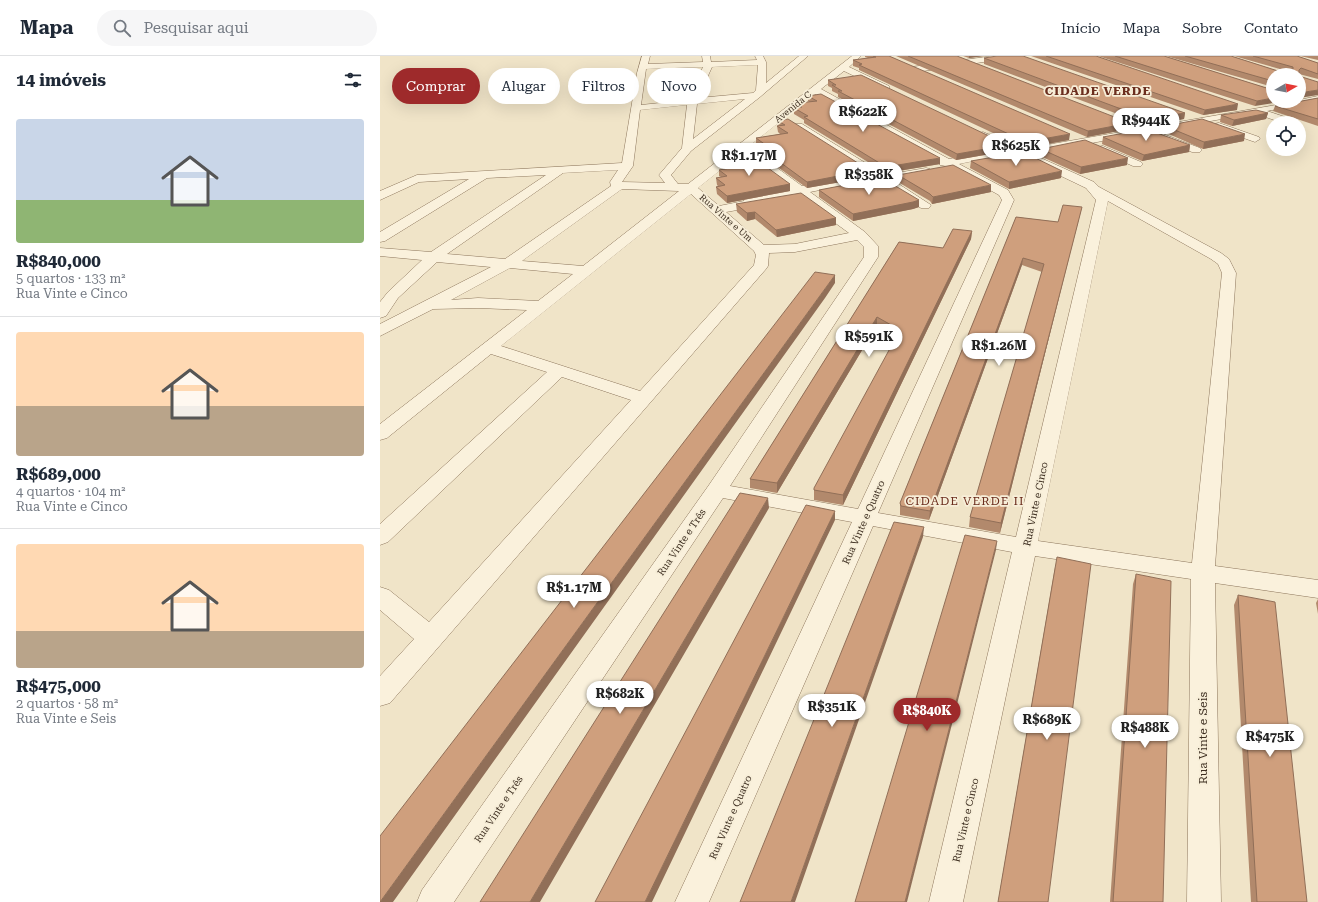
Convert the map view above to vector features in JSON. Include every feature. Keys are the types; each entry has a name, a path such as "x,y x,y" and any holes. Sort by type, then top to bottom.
{"street":[{"path":"620,185 616,182 627,166 646,56"},
{"path":"674,186 666,178 665,174 687,149 804,56"},
{"name":"Avenida C","path":"380,434 857,56"},
{"path":"952,56 989,70"},
{"path":"825,82 1010,56"},
{"path":"643,67 707,61 761,59 759,93"},
{"path":"897,61 937,78"},
{"path":"842,67 896,93"},
{"path":"815,90 953,164"},
{"path":"711,99 759,93"},
{"path":"1306,98 1318,95"},
{"path":"1306,100 1318,99"},
{"path":"1306,102 1318,106"},
{"path":"1231,103 1271,116"},
{"path":"636,108 673,104"},
{"path":"687,149 692,104"},
{"path":"1250,109 1266,105"},
{"path":"714,208 953,164 1077,138 1193,117 1266,106"},
{"path":"782,116 925,205"},
{"path":"1193,117 1255,139"},
{"path":"1137,127 1196,150"},
{"path":"973,130 1097,190"},
{"path":"1077,138 1137,164"},
{"name":"Rua Vinte e Três","path":"434,902 717,490 871,256 871,246 860,235 742,148"},
{"name":"Rua Vinte e Quatro","path":"692,902 1008,200 1004,193 953,164"},
{"path":"380,196 417,179 627,166"},
{"path":"381,310 393,295 435,256 563,169"},
{"path":"380,238 485,174"},
{"path":"380,331 510,263 620,185 674,186 691,188"},
{"name":"Rua Vinte e Um","path":"691,188 761,249"},
{"name":"Rua Vinte e Cinco","path":"946,902 1102,200 1097,190"},
{"name":"Rua Vinte e Seis","path":"1097,190 1216,256 1228,267 1229,272 1202,573 1204,902"},
{"path":"380,695 761,266 763,255 761,249 795,248 860,235"},
{"path":"380,252 587,271"},
{"path":"381,310 478,303 542,306"},
{"path":"488,348 644,398"},
{"path":"380,538 559,371"},
{"path":"717,490 1026,546 1318,589"},
{"path":"380,596 431,638"}],"building":[{"path":"873,56 889,56 1070,134 1026,142 859,65 862,64 853,60 876,57"},
{"path":"908,56 957,56 1130,123 1088,131"},
{"path":"997,56 1023,56 1185,113 1148,119 984,58"},
{"path":"1046,56 1096,56 1238,104 1205,110"},
{"path":"1115,56 1164,56 1266,88 1266,99 1257,101"},
{"path":"1185,56 1231,56 1269,68 1266,68 1266,79"},
{"path":"1253,56 1297,56 1318,63 1318,74 1306,70 1306,68 1293,68"},
{"path":"861,75 1008,145 957,154 838,91 842,91 832,85 836,85 828,80"},
{"path":"1306,78 1318,82 1318,90 1306,92"},
{"path":"821,94 940,158 886,167 804,117 808,116 794,108 802,107 798,103 817,101 808,96"},
{"path":"1318,98 1318,119 1282,108 1306,108 1306,100"},
{"path":"1256,110 1268,113 1234,120 1221,115"},
{"path":"788,119 869,170 807,182 762,149 770,148 756,138 788,133 777,126 785,125 778,121"},
{"path":"1202,119 1245,134 1204,142 1165,126"},
{"path":"1146,129 1190,145 1144,155 1103,137"},
{"path":"1085,140 1128,158 1081,167 1041,149"},
{"path":"746,152 790,184 727,196 716,187 725,185 716,178 727,176 719,170 742,166 734,160 743,159 737,153"},
{"path":"1023,152 1062,171 1009,182 971,161"},
{"path":"953,165 991,185 933,197 898,175"},
{"path":"882,178 919,200 853,214 819,190"},
{"path":"801,193 836,218 776,230 755,212 747,213 736,204"},
{"path":"1063,205 1082,207 1001,523 970,517 1044,264 1023,258 930,511 901,506 900,503 1016,217 1058,222"},
{"path":"953,229 972,231 843,495 814,490 814,488 900,330 877,317 777,483 750,479 899,242 943,248"},
{"path":"815,272 835,275 380,902 380,836"},
{"path":"740,493 768,498 530,902 480,902"},
{"path":"806,505 835,511 645,902 595,902"},
{"path":"894,522 924,527 791,902 740,902"},
{"path":"965,535 997,541 905,902 855,902"},
{"path":"1057,557 1091,564 1048,902 998,902"},
{"path":"1136,574 1171,581 1163,902 1113,902"},
{"path":"1238,595 1275,602 1307,902 1257,902"}],"district":[{"name":"CIDADE VERDE","path":"1098,91"},
{"name":"CIDADE VERDE II","path":"965,501"}]}
